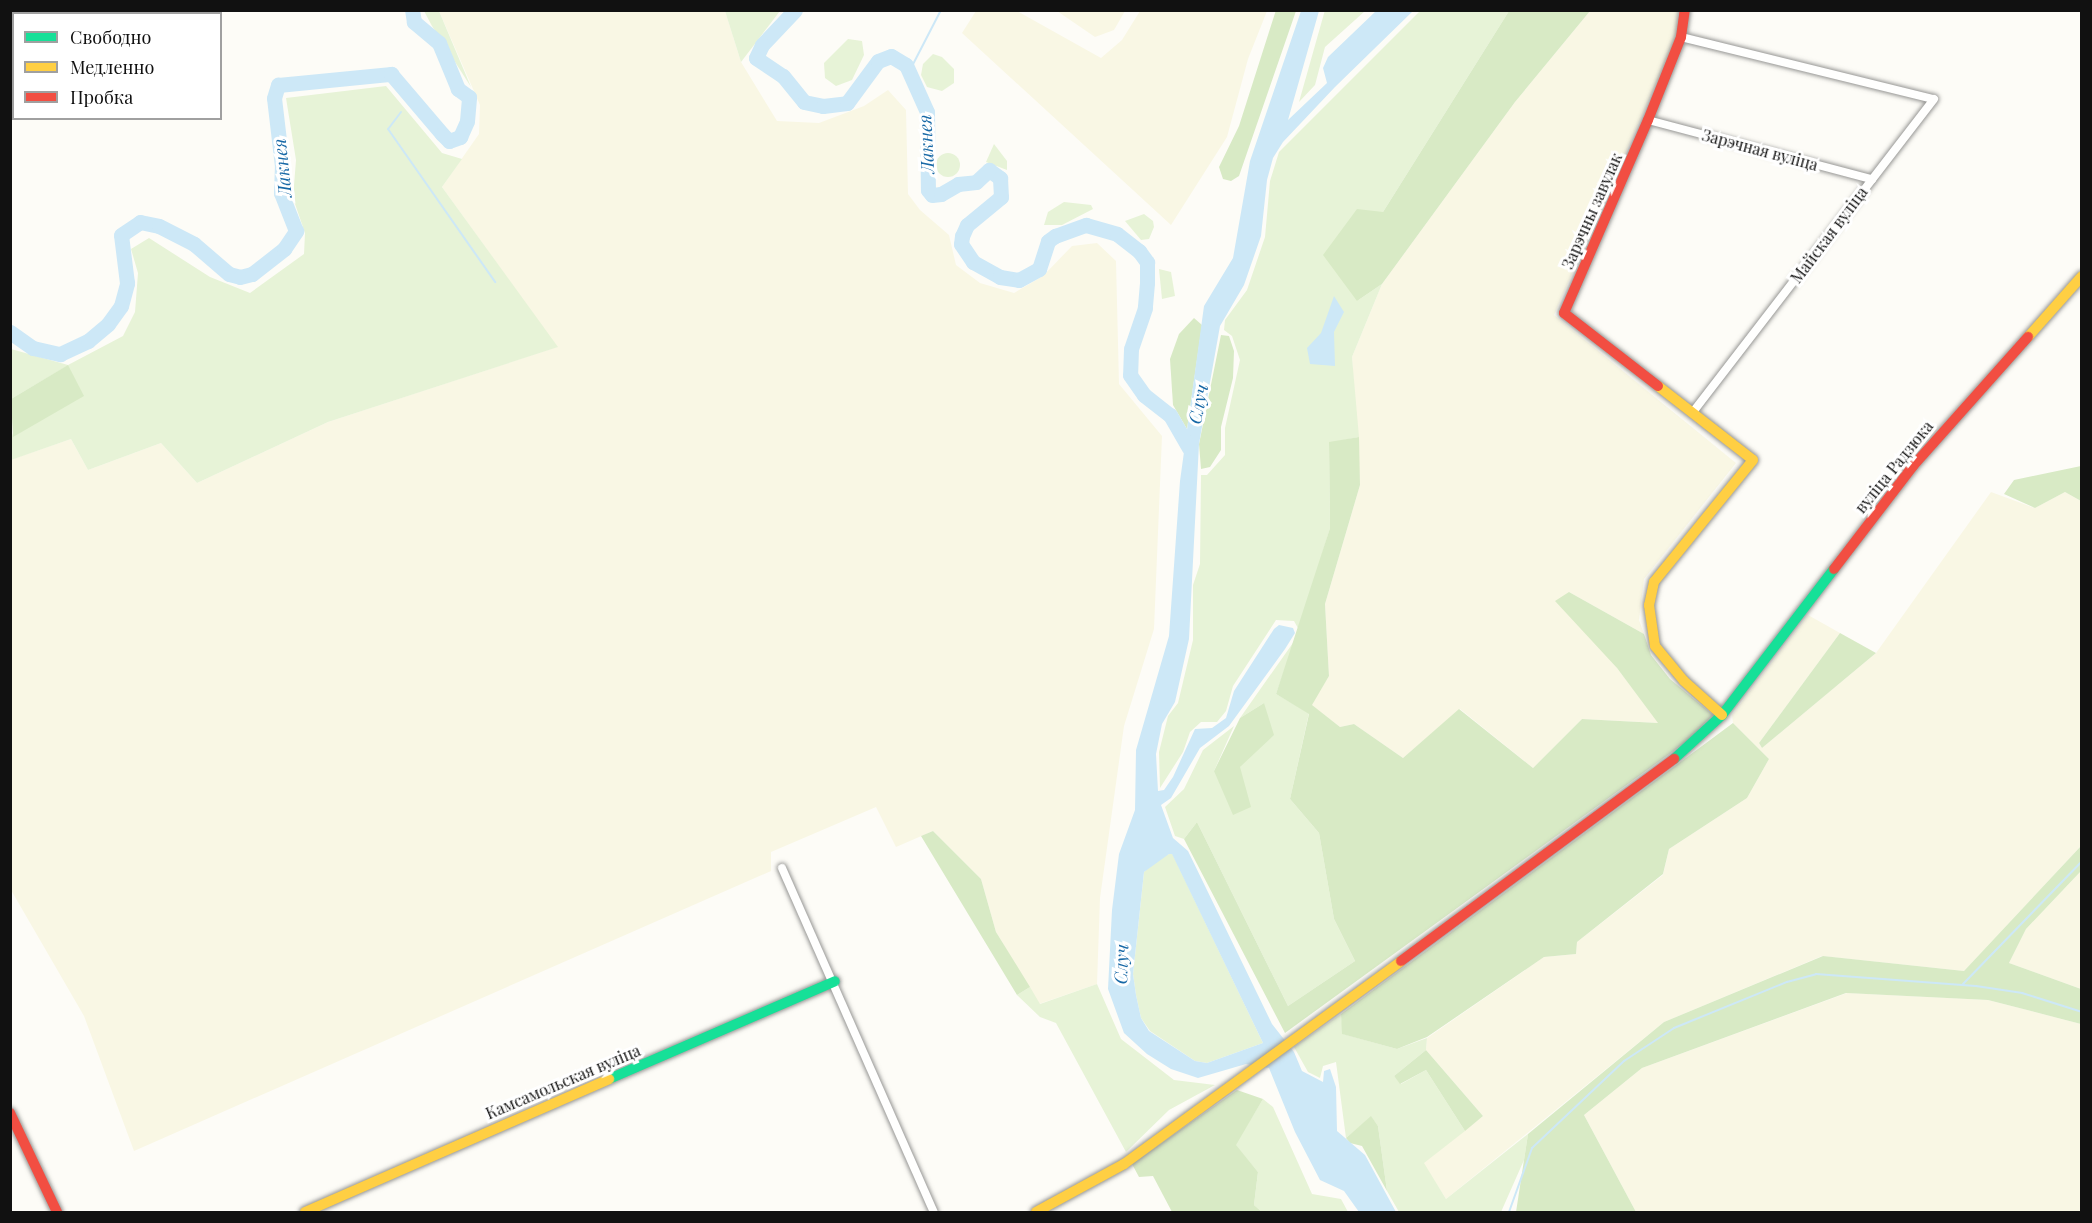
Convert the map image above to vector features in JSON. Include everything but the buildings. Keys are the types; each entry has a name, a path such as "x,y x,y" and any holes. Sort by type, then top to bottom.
{"street":[{"name":"Зарэчны завулак","path":"1685,10 1681,37 1648,120 1564,313 1692,413"},
{"name":"Майская вуліца","path":"1681,37 1934,99 1692,413"},
{"name":"Зарэчная вуліца","path":"1648,120 1872,179"},
{"name":"вуліца Радзюка","path":"1036,1212 1124,1164 1690,748 1722,715 1913,466 2082,276"},
{"path":"1692,413 1753,460 1654,582 1649,605 1651,626 1655,646 1722,715"},
{"path":"782,868 835,981 934,1212"},
{"name":"Камсамольская вуліца","path":"304,1212 835,981"},
{"path":"10,1113 57,1212"}],"shaded area":[{"path":"439,11 725,11 741,62 777,121 819,123 864,106 888,90 906,110 908,194 920,210 949,235 956,265 980,283 1014,293 1043,276 1072,246 1097,243 1116,261 1119,384 1162,436 1154,629 1124,726 1100,898 1097,984 1039,1004 996,932 981,879 933,831 896,847 876,807 771,852 771,871 134,1151 84,1016 11,890 10,460 71,439 88,470 161,443 197,483 328,422 557,347 442,187 479,134 480,105"},
{"path":"976,11 1017,11 1101,58 1122,40 1140,11 1267,11 1248,59 1227,137 1171,225 962,33"},
{"path":"1057,11 1125,11 1114,30 1095,37"},
{"path":"1590,11 1678,11 1676,38 1554,315 1736,463 1644,579 1639,620 1644,634 1569,592 1617,668 1659,723 1582,719 1533,768 1460,709 1403,758 1354,724 1340,727 1311,705 1329,676 1325,604 1360,485 1352,357 1382,284 1515,102"},
{"path":"1991,492 2035,508 2065,492 2081,501 2081,846 1964,971 1822,956 1664,1022 1446,1199 1423,1163 1483,1116 1426,1050 1427,1038 1544,957 1576,954 1577,942 1663,875 1669,849 1747,798 1769,759 1733,723 1732,715 1808,615 1840,633 1759,743 1762,748 1876,653"},
{"path":"2081,871 2081,989 2009,963 2026,929"},
{"path":"1847,993 1988,1000 2081,1024 2081,1212 1636,1212 1584,1115 1642,1068"}],"green space":[{"path":"725,10 780,11 741,62"},
{"path":"1276,10 1296,11 1239,176 1231,181 1223,179 1219,167 1239,126"},
{"path":"1325,10 1365,11 1325,47 1315,85 1299,102"},
{"path":"424,11 439,11 471,87 432,26"},
{"path":"1420,11 1509,11 1383,212 1357,301 1382,284 1352,357 1359,437 1329,443 1330,528 1299,630 1294,621 1276,620 1233,686 1226,711 1217,722 1201,722 1190,732 1183,752 1160,788 1159,752 1168,716 1178,703 1193,640 1193,585 1200,564 1201,475 1207,475 1225,455 1225,428 1240,360 1232,336 1224,330 1225,320 1247,290 1265,237 1270,181 1279,152"},
{"path":"1509,11 1590,11 1515,102 1382,284 1357,301 1323,255 1357,209 1383,212"},
{"path":"848,39 862,41 864,55 852,80 836,86 825,78 824,63"},
{"path":"933,54 942,57 954,69 954,83 942,91 927,87 921,75 923,64"},
{"path":"386,86 442,153 462,159 442,187 558,347 328,422 197,483 161,443 88,470 71,439 11,460 10,427 13,436 67,366 11,399 11,349 68,365 123,336 135,312 138,273 131,249 149,238 210,277 250,293 304,254 305,233 293,198 296,160 286,98"},
{"path":"994,144 1007,161 1007,170 986,162"},
{"path":"948,153 953,154 959,160 959,170 953,176 948,177 943,176 937,170 936,165 937,160 943,154"},
{"path":"1064,202 1091,205 1093,209 1062,225 1044,225 1048,212"},
{"path":"1144,214 1153,221 1154,227 1149,239 1141,240 1125,221"},
{"path":"1159,269 1171,272 1175,296 1162,299"},
{"path":"1194,318 1202,325 1187,429 1173,405 1170,359 1179,334"},
{"path":"1221,335 1229,336 1234,351 1233,378 1221,427 1221,450 1210,467 1201,469 1199,444"},
{"path":"68,365 84,396 13,437 11,399"},
{"path":"1359,437 1360,485 1325,604 1329,676 1312,705 1340,727 1354,724 1403,758 1459,709 1533,768 1582,719 1658,723 1617,668 1555,601 1569,592 1644,634 1651,655 1670,679 1713,715 1687,741 1285,1033 1184,839 1197,822 1288,1006 1355,961 1334,919 1319,833 1290,799 1309,714 1276,694 1330,528 1329,442"},
{"path":"2081,466 2081,501 2065,492 2035,508 2004,494 2014,480"},
{"path":"1840,633 1876,653 1762,748 1759,743"},
{"path":"1295,640 1276,694 1309,713 1290,799 1319,833 1334,919 1355,961 1288,1006 1197,822 1184,839 1175,836 1165,807 1184,789 1203,750 1234,726 1214,771 1240,767 1264,703 1240,718"},
{"path":"1264,703 1274,735 1240,767 1251,807 1233,815 1214,771 1240,718"},
{"path":"1733,723 1769,759 1747,798 1669,849 1663,874 1577,942 1576,954 1544,957 1427,1037 1397,1049 1342,1034 1341,1014"},
{"path":"933,831 981,879 996,932 1030,987 1017,995 921,836"},
{"path":"2081,846 2081,871 2026,929 2009,963 2081,989 2081,1024 1988,1000 1846,993 1642,1068 1584,1115 1636,1212 1516,1212 1528,1134 1664,1022 1823,956 1964,971"},
{"path":"1172,853 1263,1043 1207,1063 1195,1061 1150,1031 1141,1018 1136,995 1133,974 1144,872 1160,857"},
{"path":"1097,984 1121,1039 1174,1080 1215,1085 1169,1110 1126,1152 1056,1023 1040,1017 1017,995 1030,987 1040,1004"},
{"path":"1341,1014 1343,1034 1397,1049 1427,1038 1426,1050 1394,1076 1401,1084 1426,1070 1465,1131 1424,1163 1446,1199 1528,1134 1524,1160 1501,1212 1399,1212 1387,1191 1378,1126 1371,1117 1346,1138 1336,1062 1323,1066 1320,1078 1308,1072 1294,1047"},
{"path":"1426,1050 1483,1116 1465,1131 1426,1070 1400,1084 1394,1076"},
{"path":"1237,1090 1263,1099 1236,1145 1258,1172 1254,1205 1262,1212 1172,1212 1153,1176 1139,1177 1132,1164"},
{"path":"1263,1099 1273,1107 1312,1194 1341,1199 1348,1212 1262,1212 1254,1205 1258,1172 1235,1145"},
{"path":"1371,1116 1378,1126 1387,1191 1362,1146 1350,1143 1346,1138"}],"water":[{"path":"11,11 94,12 12,12 11,43"},
{"path":"109,11 197,11 194,12"},
{"name":"Случ","path":"1301,11 1319,11 1288,120 1327,83 1323,68 1328,57 1376,11 1413,11 1335,87 1283,142 1273,158 1267,180 1261,236 1244,285 1220,326 1199,444 1189,639 1175,702 1162,724 1156,754 1158,791 1164,790 1173,777 1195,729 1212,728 1226,718 1234,691 1274,629 1279,625 1293,628 1295,633 1285,649 1229,726 1200,748 1171,798 1161,805 1173,838 1188,851 1272,1024 1294,1052 1302,1071 1323,1082 1324,1071 1330,1069 1336,1087 1337,1131 1365,1155 1396,1212 1359,1212 1344,1191 1320,1180 1295,1132 1269,1068 1246,1064 1198,1078 1171,1069 1147,1054 1124,1033 1108,989 1112,910 1119,854 1135,810 1136,750 1169,636 1180,481 1204,306 1233,258 1250,161","holes":["1172,854 1263,1043 1207,1063 1195,1061 1149,1031 1141,1018 1136,995 1133,974 1144,872"]},
{"path":"1334,296 1344,312 1334,332 1335,366 1310,364 1307,348 1321,333"}],"waterway":[{"name":"Лакнея","path":"10,332 33,348 60,354 88,341 108,324 121,306 127,283 121,235 140,222 159,226 194,244 229,274 240,277 252,274 284,249 296,231 281,193 282,166 274,98 278,85 391,74 449,141 460,137 467,121 469,97 458,89 439,43 414,22 412,10"},
{"name":"Лакнея","path":"795,10 762,45 756,58 783,76 804,102 823,106 847,103 878,61 891,56 906,65 927,112 928,190 932,195 941,194 958,184 976,182 989,170 1000,178 1001,197 967,225 962,236 961,244 973,262 1000,277 1019,280 1039,269 1048,241 1055,236 1086,225 1117,234 1139,251 1147,262 1147,283 1145,308 1131,349 1130,375 1144,395 1170,415 1189,448"},
{"path":"909,72 941,10"},
{"path":"401,112 388,129 495,282"},
{"path":"1963,984 2082,861"},
{"path":"1509,1212 1532,1148 1624,1061 1674,1028 1787,982 1816,974 1976,986 2022,993 2082,1012"}],"traffic: fast":[{"path":"1674,759 1722,715 1834,569"},
{"path":"609,1079 835,981"}],"traffic: slow":[{"path":"2028,337 2082,276"},
{"path":"1658,386 1753,460 1654,582 1649,605 1655,646 1684,681 1722,715"},
{"path":"1036,1212 1124,1164 1401,961"},
{"path":"305,1212 609,1079"}],"traffic: jam":[{"path":"1658,386 1564,313 1648,120 1681,37 1685,10"},
{"path":"1834,569 1913,466 2028,337"},
{"path":"1401,961 1674,759"},
{"path":"10,1113 57,1212"}]}
